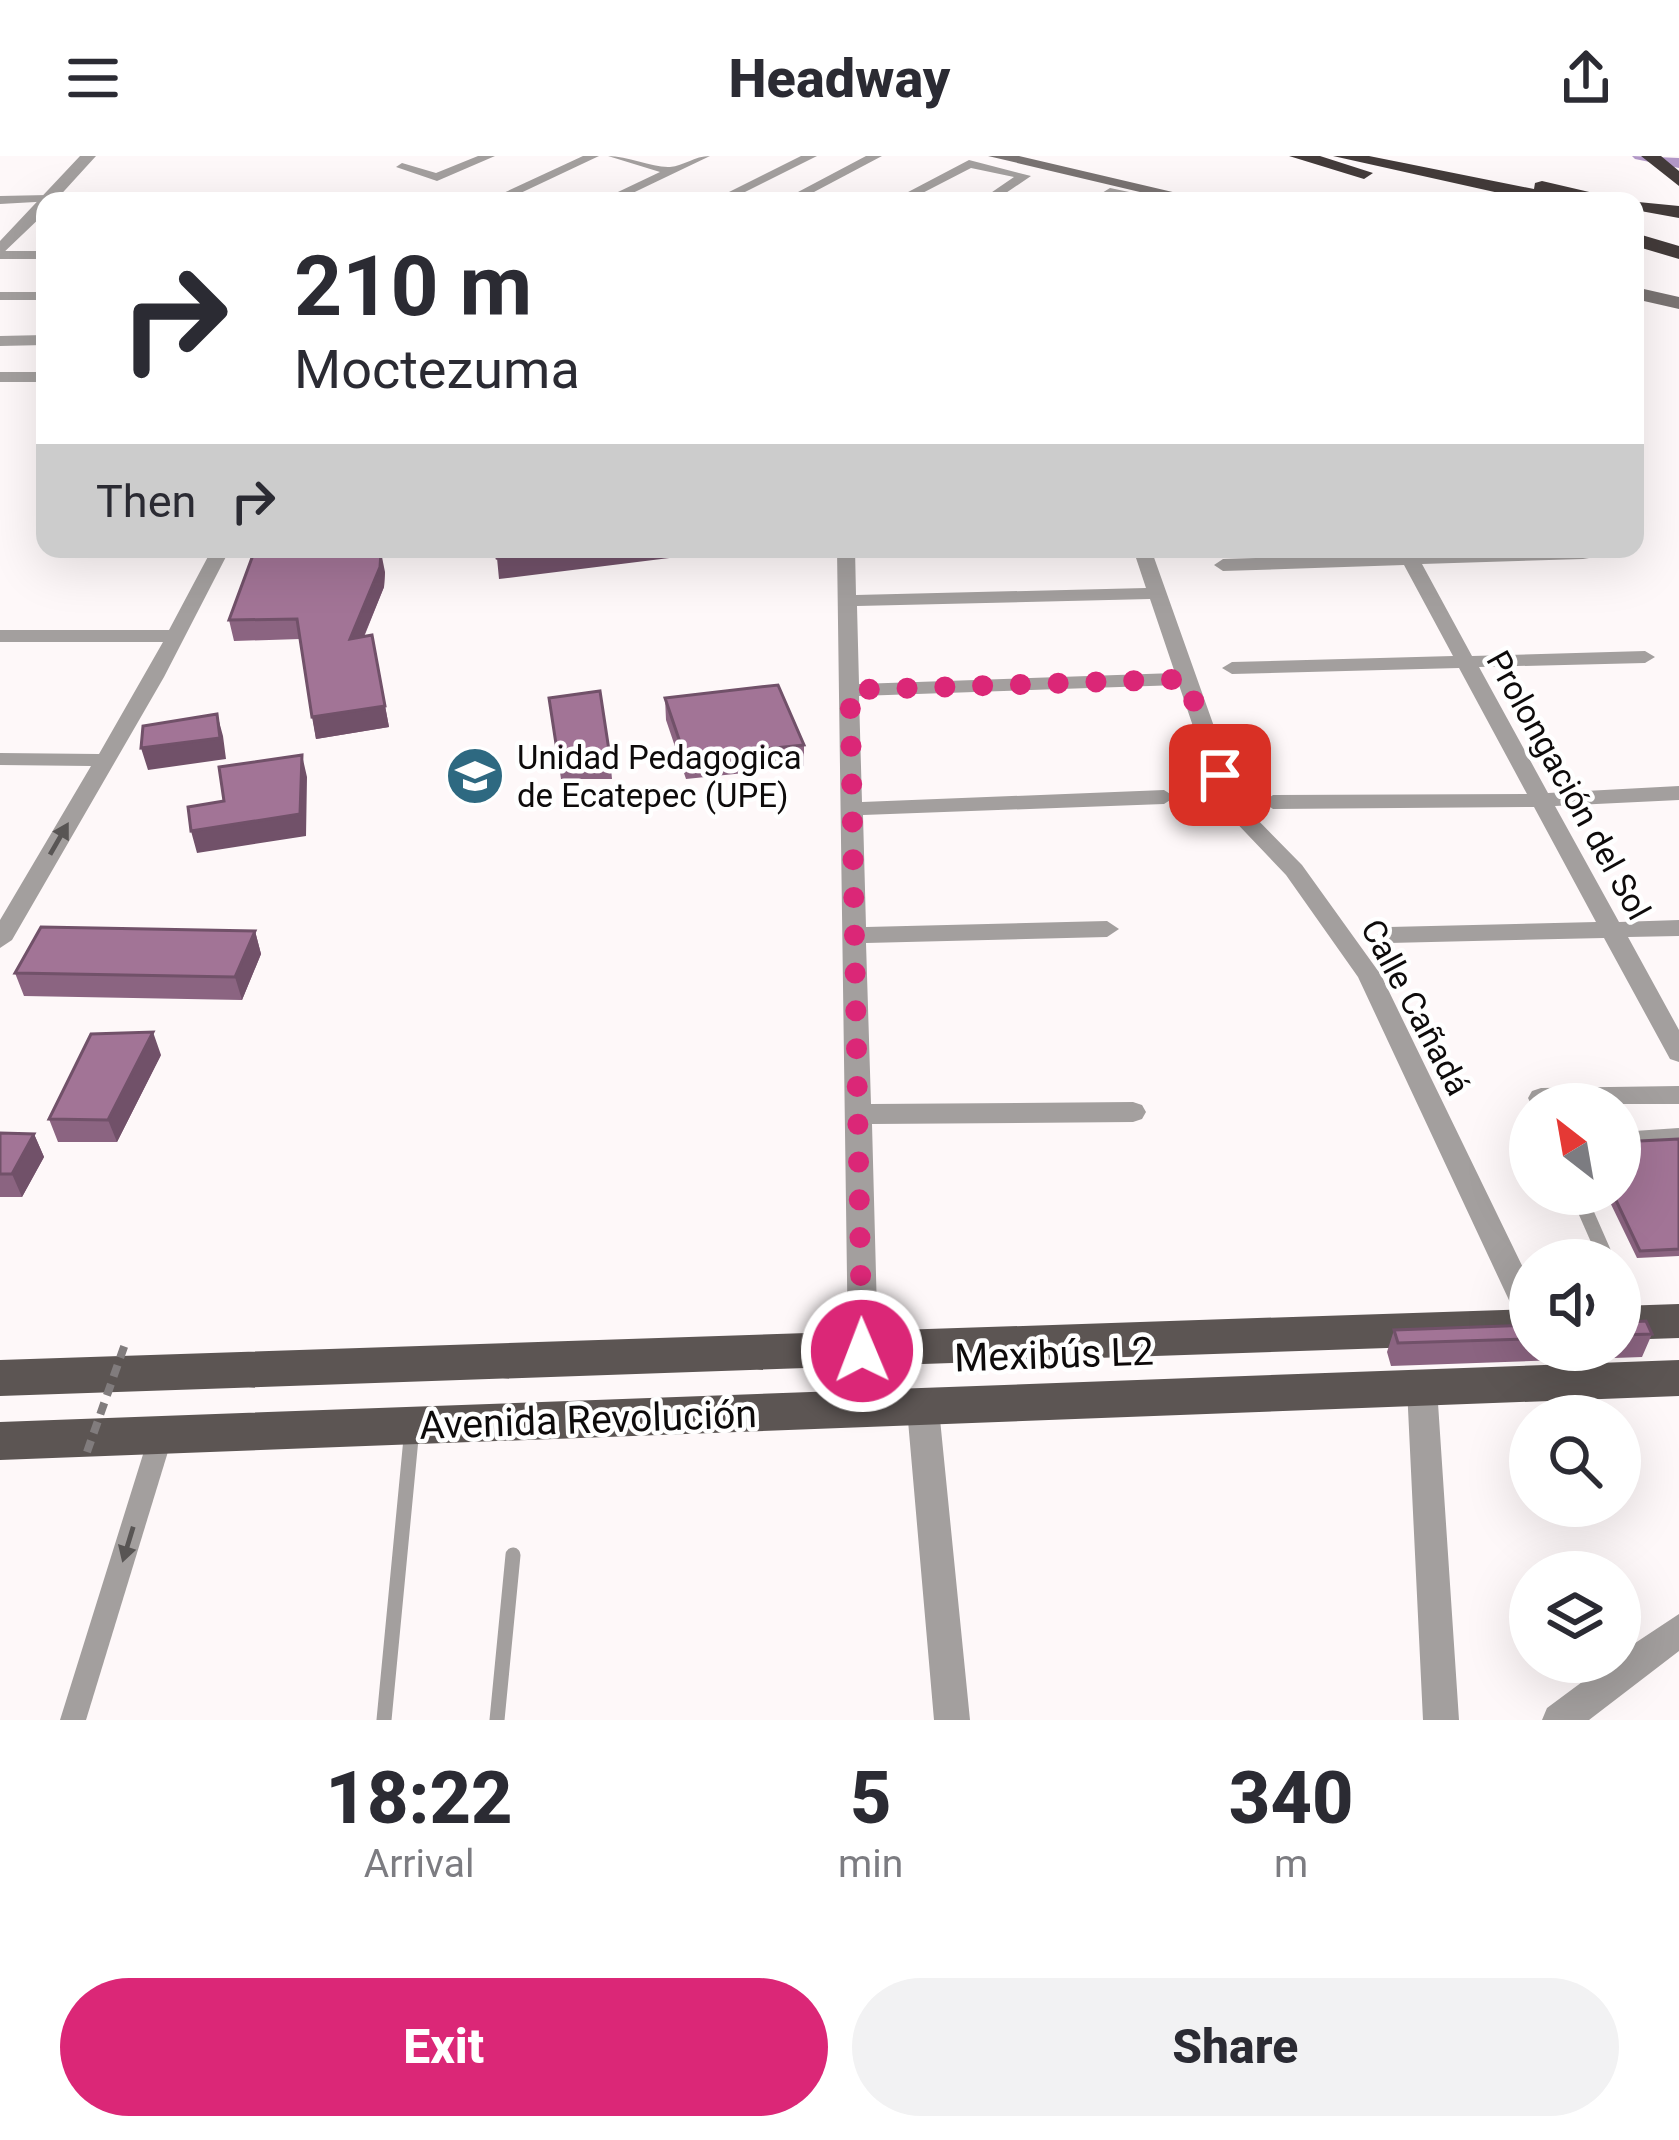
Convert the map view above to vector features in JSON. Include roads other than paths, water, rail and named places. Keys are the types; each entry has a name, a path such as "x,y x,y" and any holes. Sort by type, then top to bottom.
{"highway":[{"path":"1298,156 1447,192"},
{"path":"1342,156 1519,192"},
{"path":"1398,156 1568,192"},
{"path":"1650,156 1675,168"},
{"path":"1644,206 1679,212"},
{"path":"1644,215 1679,221"},
{"path":"1644,242 1679,253"}],"main road":[{"path":"1002,161 1131,192"},
{"path":"1644,295 1679,303"},
{"path":"1641,1319 1679,1322"},
{"name":"Avenida Revolución","path":"0,1378 1509,1327"},
{"name":"Avenida Revolución","path":"0,1441 1679,1378"}],"street":[{"path":"54,192 88,156"},
{"path":"427,156 402,167 437,177 489,156"},
{"path":"512,192 593,156"},
{"path":"614,156 672,170"},
{"path":"624,192 704,156"},
{"path":"737,192 811,156"},
{"path":"760,182 806,192 876,156"},
{"path":"913,192 961,166 1002,161 1025,176 999,192"},
{"path":"0,200 36,201"},
{"path":"0,253 36,212"},
{"path":"0,253 36,255"},
{"path":"0,296 36,296"},
{"path":"0,341 36,340"},
{"path":"0,377 36,377"},
{"path":"1,937 106,760 216,558"},
{"path":"846,558 862,1351"},
{"name":"Calle Cañadá","path":"1145,558 1220,775 1238,813 1294,870 1369,975 1509,1269"},
{"path":"1223,565 1340,558"},
{"name":"Prolongación del Sol","path":"1409,558 1679,1053"},
{"path":"846,601 1157,593"},
{"path":"0,636 174,636"},
{"path":"1232,668 1645,657"},
{"path":"850,690 1186,679"},
{"path":"0,759 106,760"},
{"path":"1273,802 1539,800 1679,793"},
{"path":"854,809 1164,797"},
{"path":"1389,935 1679,928"},
{"path":"854,935 1106,929"},
{"path":"1641,1096 1679,1095"},
{"path":"860,1114 1133,1112"},
{"path":"1422,1388 1441,1720"},
{"path":"923,1409 952,1720"},
{"path":"73,1720 162,1432"},
{"path":"1560,1720 1679,1630"}],"lane":[{"path":"1641,1137 1679,1134"},
{"path":"1641,1323 1679,1335"},
{"name":"Mexibús L2","path":"0,1392 1509,1341"},
{"name":"Mexibús L2","path":"0,1428 1679,1363"},
{"path":"384,1720 412,1425"},
{"path":"497,1720 513,1555"}],"waterway":[{"path":"1640,156 1679,163"}],"place":[{"name":"Unidad Pedagogica de Ecatepec (UPE)","path":"475,776"}]}
